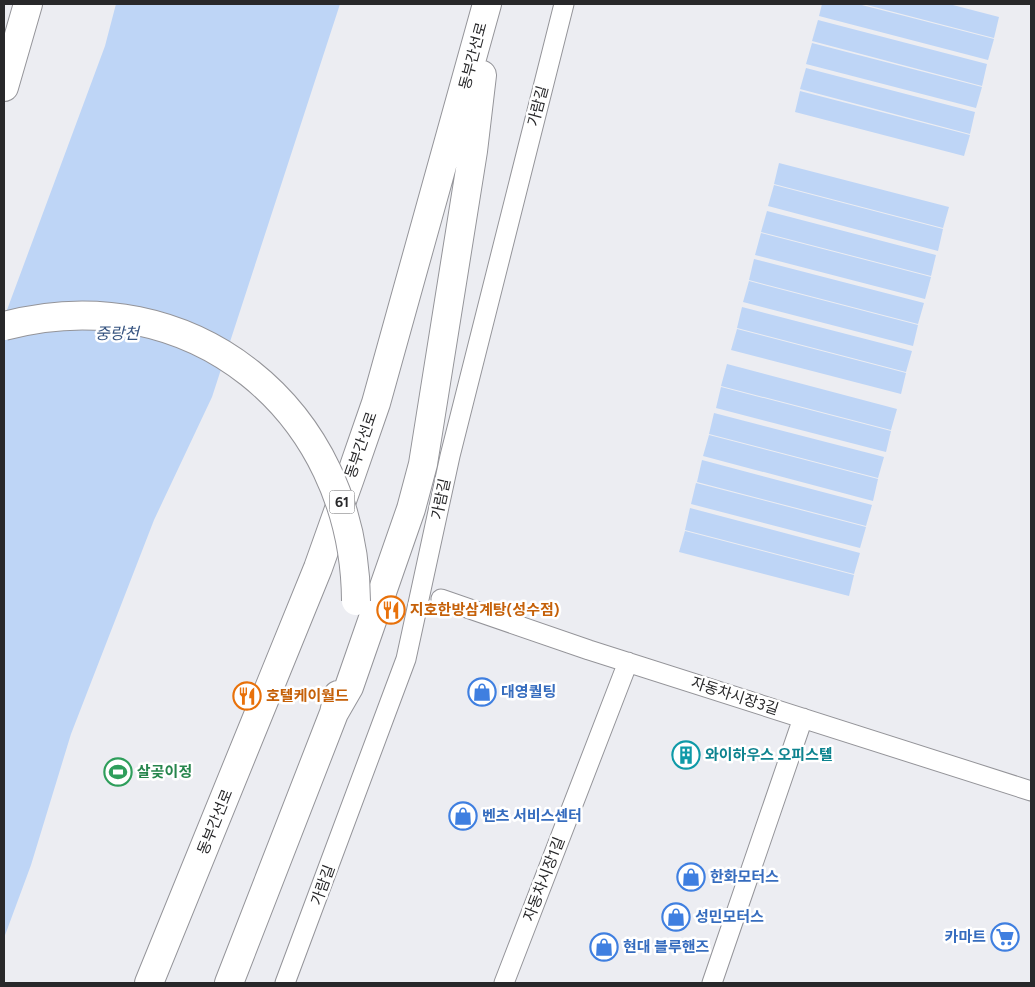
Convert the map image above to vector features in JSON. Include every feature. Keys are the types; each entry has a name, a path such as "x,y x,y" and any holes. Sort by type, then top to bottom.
{"highway":[{"path":"4,87 28,4"},
{"name":"동부간선로","path":"149,983 318,568 376,403 487,4"},
{"path":"334,712 349,687 411,509 423,464 473,151 491,4"},
{"path":"4,326 48,316 99,314 151,323 179,332 204,344 250,374 293,415 322,457 333,480 354,551 355,624 334,712 229,983"}],"street":[{"name":"가람길","path":"285,983 406,659 457,428 564,4"},
{"name":"자동차시장3길","path":"441,599 628,662 1031,791"},
{"name":"자동차시장1길","path":"504,983 628,662"},
{"path":"712,983 803,718"}],"water":[{"name":"중랑천","path":"116,4 340,4 212,397 154,520 71,734 31,865 4,938 4,318 105,46"},
{"path":"822,4 858,4 994,39 988,60 819,16"},
{"path":"863,4 949,4 999,17 994,38"},
{"path":"818,20 987,64 982,86 812,41"},
{"path":"812,43 982,87 976,108 806,64"},
{"path":"806,68 975,112 970,134 800,89"},
{"path":"800,91 970,135 964,156 795,112"},
{"path":"779,163 949,207 943,228 774,184"},
{"path":"774,185 943,229 938,251 768,206"},
{"path":"767,211 936,255 931,276 761,232"},
{"path":"761,233 931,277 925,299 755,255"},
{"path":"754,259 924,303 918,324 749,280"},
{"path":"749,281 918,325 913,346 743,302"},
{"path":"742,307 912,351 906,372 737,328"},
{"path":"737,329 906,373 901,394 731,350"},
{"path":"727,364 897,409 891,430 721,386"},
{"path":"721,387 891,431 886,452 716,408"},
{"path":"714,413 884,457 878,478 709,434"},
{"path":"709,435 878,479 873,501 703,456"},
{"path":"702,460 872,505 866,526 697,482"},
{"path":"696,483 866,527 860,548 691,504"},
{"path":"690,508 860,553 854,574 685,530"},
{"path":"685,531 854,575 849,596 679,552"}],"place":[{"name":"지호한방삼계탕(성수점)","path":"391,610"},
{"name":"대영퀄팅","path":"482,692"},
{"name":"호텔케이월드","path":"247,696"},
{"name":"와이하우스 오피스텔","path":"686,755"},
{"name":"살곶이정","path":"118,772"},
{"name":"벤츠 서비스센터","path":"463,816"},
{"name":"한화모터스","path":"691,877"},
{"name":"성민모터스","path":"676,917"},
{"name":"카마트","path":"1005,937"},
{"name":"현대 블루핸즈","path":"604,947"}]}
